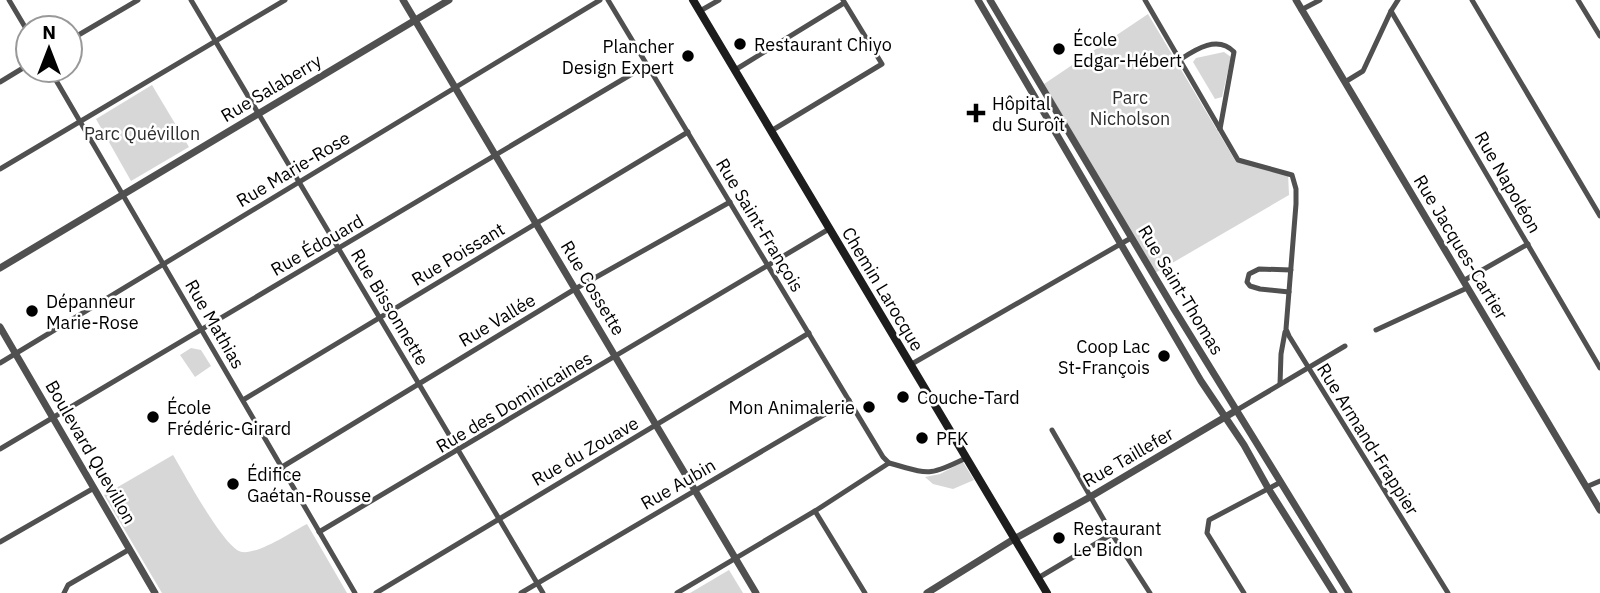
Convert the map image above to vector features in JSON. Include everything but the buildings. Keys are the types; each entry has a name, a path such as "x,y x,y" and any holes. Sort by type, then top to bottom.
{"main road":[{"name":"Chemin Larocque","path":"693,0 1047,593"}],"street":[{"path":"84,32 138,0"},
{"name":"Rue Bissonnette","path":"191,0 543,593"},
{"path":"0,169 285,0"},
{"name":"Rue Cossette","path":"403,0 756,593"},
{"name":"Rue Salaberry","path":"0,268 449,0"},
{"name":"Rue Marie-Rose","path":"0,363 600,0"},
{"name":"Rue Saint-François","path":"608,0 889,463"},
{"path":"700,11 719,0"},
{"name":"Rue Saint-Thomas","path":"978,0 1201,381 1334,593"},
{"name":"Rue Saint-Thomas","path":"990,0 1349,593"},
{"path":"1155,0 1146,2 1241,162 1292,175 1296,188 1280,384"},
{"name":"Rue Jacques-Cartier","path":"1296,0 1600,510"},
{"path":"1301,10 1320,0"},
{"path":"1345,82 1363,71 1398,0"},
{"path":"1472,0 1600,216"},
{"path":"1578,0 1600,36"},
{"path":"735,70 844,1 882,64 771,131"},
{"name":"Rue Napoléon","path":"1391,10 1600,368"},
{"path":"1181,60 1203,46 1213,44 1223,44 1234,52 1220,129"},
{"name":"Rue Édouard","path":"0,449 647,65"},
{"name":"Rue Mathias","path":"58,84 355,593"},
{"path":"1032,92 1042,87"},
{"name":"Rue Poissant","path":"243,400 688,132"},
{"name":"Rue Vallée","path":"282,467 575,289 730,202"},
{"name":"Rue des Dominicaines","path":"319,532 829,229"},
{"path":"910,365 1132,238"},
{"path":"1376,330 1465,284 1528,244"},
{"path":"1289,292 1253,287 1247,279 1249,274 1259,269 1291,270"},
{"name":"Boulevard Quevillon","path":"0,327 155,593"},
{"name":"Rue Armand-Frappier","path":"1286,329 1448,593"},
{"name":"Rue du Zouave","path":"376,593 808,332"},
{"name":"Rue Taillefer","path":"927,593 1014,539 1345,346"},
{"name":"Rue Aubin","path":"521,593 849,400"},
{"path":"1052,430 1112,534 1150,593"},
{"path":"677,593 815,511 889,463 929,473 966,458"},
{"path":"1586,487 1600,481"},
{"path":"1244,593 1207,533 1209,520 1280,482"},
{"path":"0,542 94,488"},
{"path":"815,511 865,593"},
{"path":"1038,578 1112,534"},
{"path":"64,593 68,585 130,550"}],"green space":[{"name":"Parc Nicholson","path":"1148,14 1236,162 1288,173 1289,195 1155,273 1044,84"},
{"path":"1224,52 1231,57 1222,97 1215,99 1193,62 1196,58"},
{"name":"Parc Quévillon","path":"152,85 189,147 131,181 96,119"},
{"path":"191,348 201,350 211,366 195,377 180,355"},
{"path":"173,455 216,525 235,548 242,552 258,550 307,524 347,593 162,593 104,495"},
{"path":"963,462 974,480 953,489 933,484 925,477 940,474"},
{"path":"729,570 743,593 690,593"}],"place":[{"name":"Restaurant Chiyo","path":"740,44"},
{"name":"École Edgar-Hébert","path":"1059,49"},
{"name":"Plancher Design Expert","path":"688,56"},
{"name":"Hôpital du Suroît","path":"976,113"},
{"name":"Dépanneur Marie-Rose","path":"32,311"},
{"name":"Coop Lac St-François","path":"1164,356"},
{"name":"Couche-Tard","path":"903,397"},
{"name":"Mon Animalerie","path":"869,407"},
{"name":"École Frédéric-Girard","path":"153,417"},
{"name":"PFK","path":"922,438"},
{"name":"Édifice Gaétan-Rousse","path":"233,484"},
{"name":"Restaurant Le Bidon","path":"1059,538"}]}
